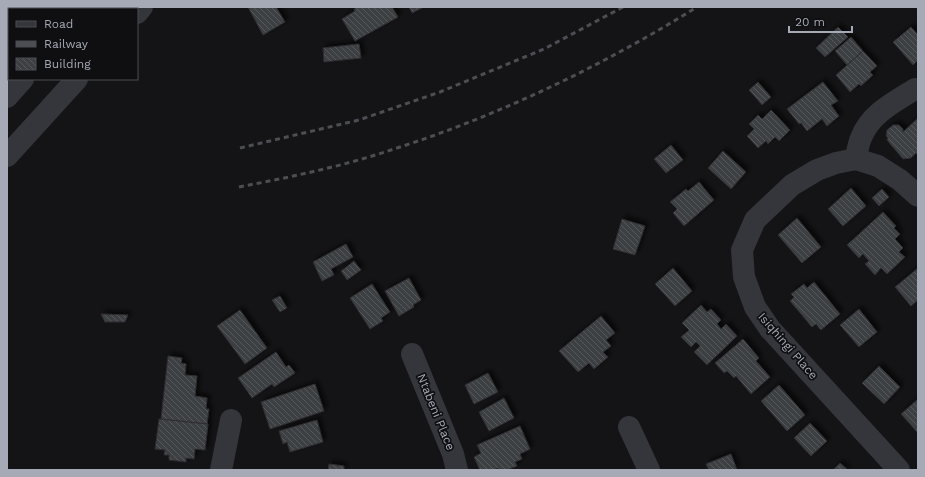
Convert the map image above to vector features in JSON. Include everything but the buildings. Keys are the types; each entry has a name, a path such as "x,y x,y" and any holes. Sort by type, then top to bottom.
{"street":[{"path":"7,97 22,80"},
{"path":"7,156 76,80"},
{"path":"856,159 861,137 869,124 882,109 915,89"},
{"name":"Isiqhingi Place","path":"899,470 770,329 756,307 744,277 742,250 755,220 792,185 817,170 836,163 856,159 878,166 900,180 918,196"},
{"name":"Ntabeni Place","path":"412,354 453,454 456,470"},
{"path":"221,470 231,420"},
{"path":"629,427 649,470"}],"railway":[{"path":"240,148 359,120 440,92 544,49 623,7"},
{"path":"239,187 356,161 434,136 473,121 511,105 587,69 661,29 697,7"}]}
